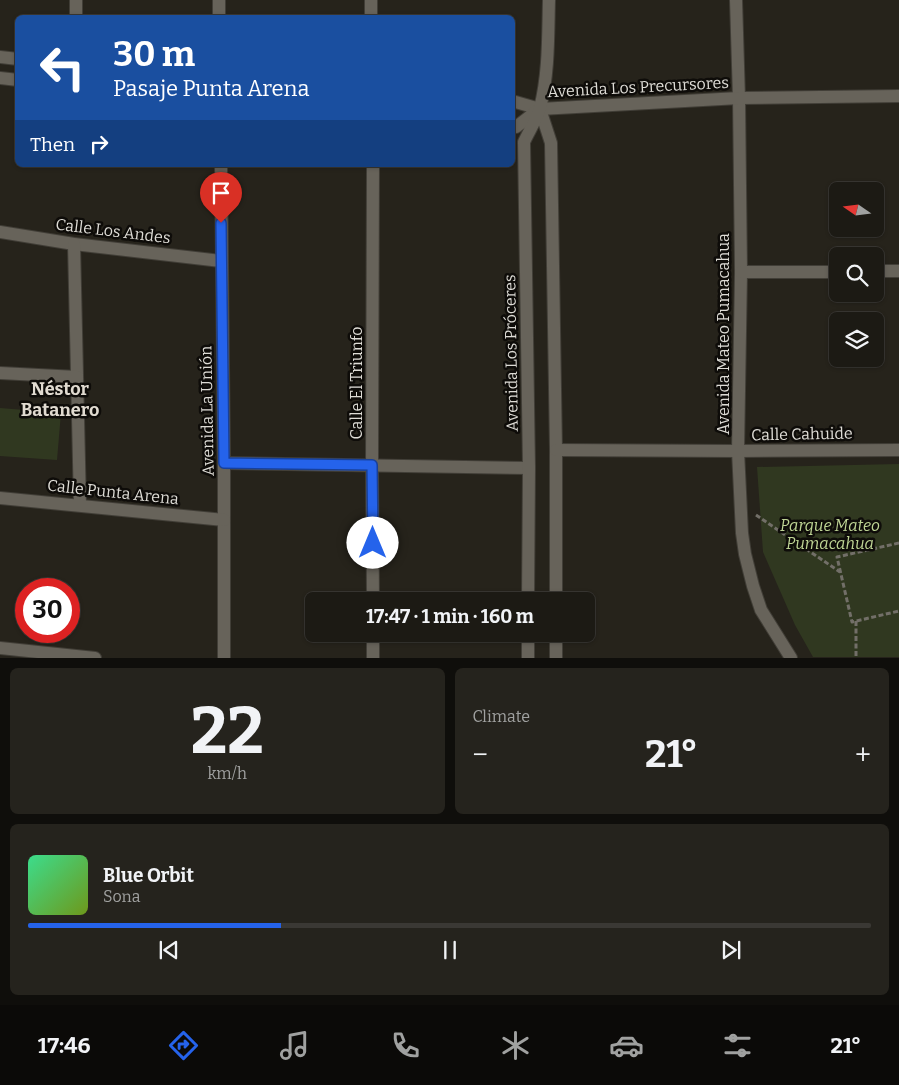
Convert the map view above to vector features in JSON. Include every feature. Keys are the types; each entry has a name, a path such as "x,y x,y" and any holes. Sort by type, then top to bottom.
{"street":[{"path":"76,0 76,15"},
{"path":"219,0 219,15"},
{"path":"370,0 371,15"},
{"name":"Avenida Los Próceres","path":"528,592 529,468 524,142 540,109 546,72 548,0"},
{"name":"Avenida Mateo Pumacahua","path":"736,0 741,272 738,451 742,533 745,554 761,610 791,658"},
{"path":"0,57 15,59"},
{"path":"0,78 15,80"},
{"name":"Avenida Los Precursores","path":"515,101 540,109 739,98 899,96"},
{"name":"Avenida Los Próceres","path":"540,109 551,143 556,450 556,592"},
{"name":"Avenida Los Precursores","path":"515,127 540,109"},
{"name":"Avenida La Unión","path":"221,167 224,658"},
{"name":"Calle El Triunfo","path":"373,167 373,592"},
{"name":"Calle Los Andes","path":"0,232 74,244 221,262"},
{"path":"74,244 80,505"},
{"path":"884,272 899,271"},
{"path":"741,272 829,272"},
{"path":"0,373 77,377"},
{"name":"Calle Cahuide","path":"556,450 899,450"},
{"path":"224,463 529,468"},
{"name":"Calle Punta Arena","path":"0,498 224,520"},
{"path":"373,642 373,658"},
{"path":"528,642 528,658"},
{"path":"556,642 556,658"},
{"path":"0,648 95,658"}],"path":[{"path":"741,505 841,573"},
{"path":"899,543 837,557 852,622 899,611"},
{"path":"856,620 856,658"}],"green space":[{"path":"0,408 61,413 57,460 0,456"},
{"name":"Parque Mateo Pumacahua","path":"899,464 899,657 813,657 795,625 763,552 757,467"}],"district":[{"name":"Néstor Batanero","path":"60,399"}],"route":[{"path":"221,223 224,463 372,465 373,543"}]}
